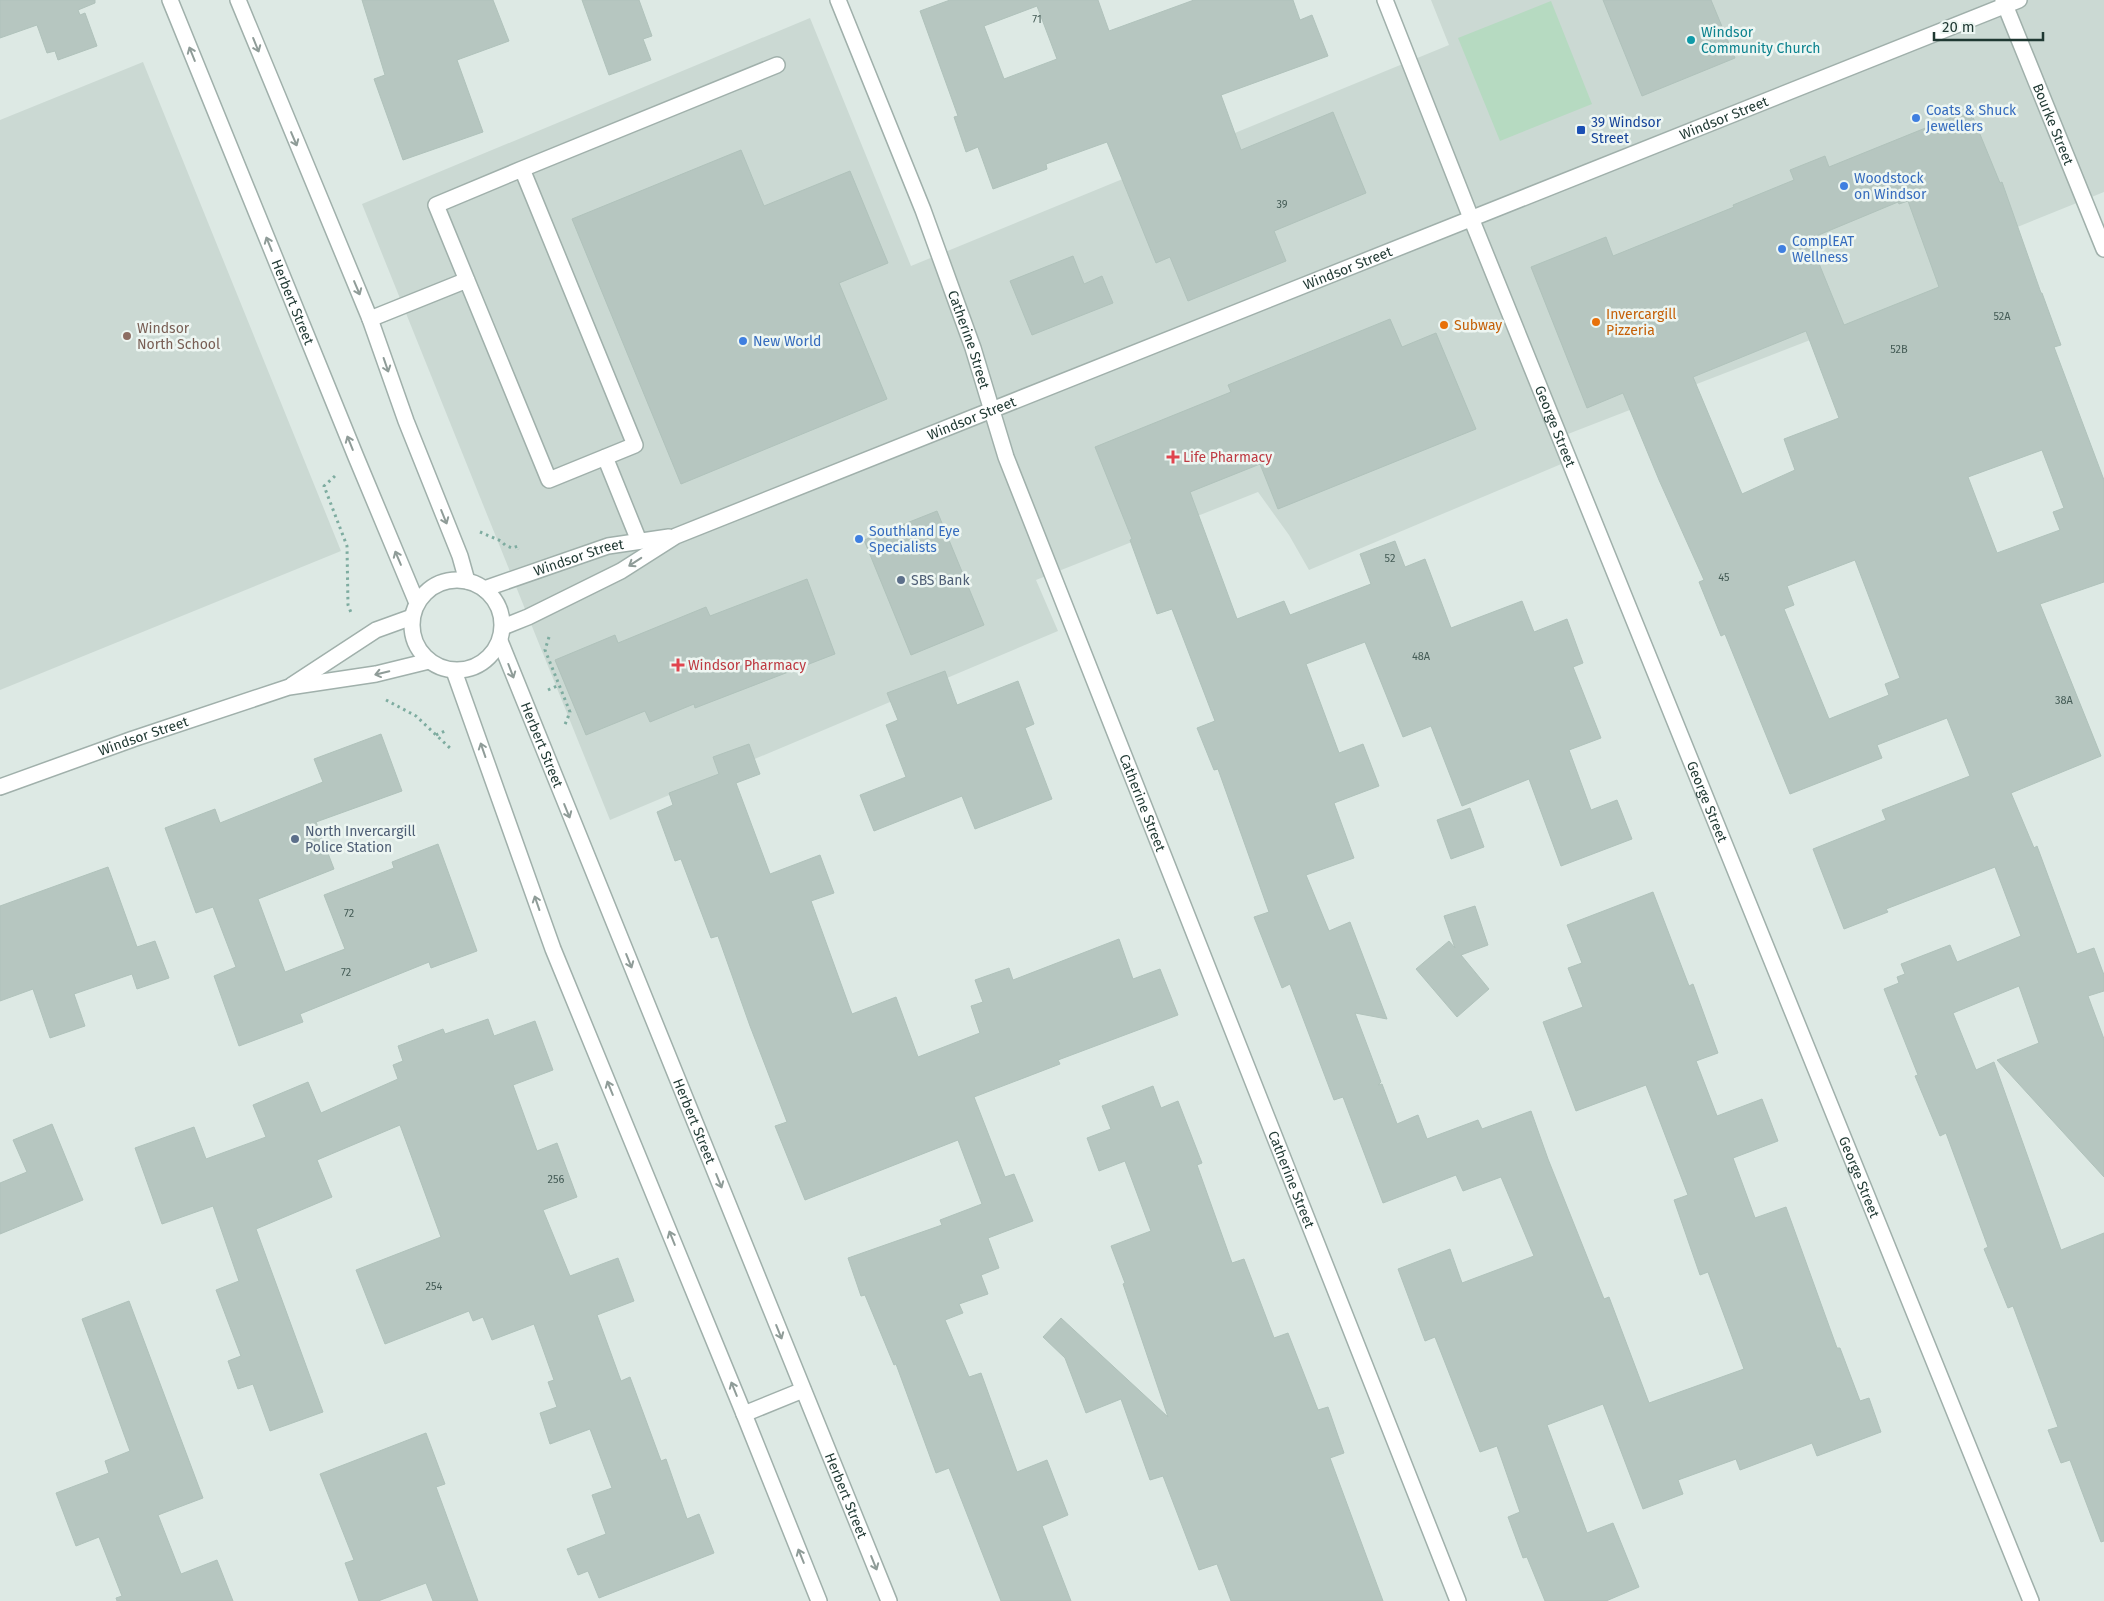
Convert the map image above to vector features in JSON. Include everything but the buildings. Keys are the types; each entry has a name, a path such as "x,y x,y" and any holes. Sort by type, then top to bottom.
{"street":[{"name":"Herbert Street","path":"170,0 356,458 414,610"},
{"path":"238,0 370,319 406,421 460,556 467,581"},
{"name":"Catherine Street","path":"838,0 923,210 973,348 1006,457 1458,1601"},
{"name":"George Street","path":"1385,0 1453,167 1471,218 2032,1601"},
{"name":"Windsor Street","path":"288,687 376,630 414,610 426,592 438,583 452,580 467,581 484,589 498,606 501,634 528,617 621,571 676,536 2009,2"},
{"name":"Bourke Street","path":"2009,2 2104,249"},
{"path":"522,170 635,445 549,480 436,205 777,65"},
{"path":"370,319 467,280"},
{"path":"605,458 639,541"},
{"name":"Windsor Street","path":"484,589 608,546 676,536"},
{"path":"414,610 413,637 422,654 441,668 454,671 469,670 482,664 493,654 501,634"},
{"name":"Herbert Street","path":"501,634 889,1601"},
{"name":"Windsor Street","path":"0,787 133,739 288,687 376,674 429,661"},
{"path":"454,671 553,949 744,1414 818,1601"},
{"path":"744,1414 803,1390"}],"path":[{"path":"338,474 324,486 347,546 348,605 353,618"},
{"path":"477,528 488,536 501,540 505,545 512,548 518,546 522,556"},
{"path":"553,633 547,639 545,650 570,712 563,731"},
{"path":"384,694 387,700 416,716 452,750"}],"shaded area":[{"path":"1431,0 2104,0 2104,192 2015,228 2027,256 1555,439 1566,462 1309,570 1289,535 1258,492 1036,580 1058,631 610,820 362,204 810,18 911,266 1449,45"},
{"name":"Windsor North School","path":"143,62 341,551 0,690 0,120"}],"green space":[{"path":"1551,1 1592,104 1500,141 1458,38"}],"place":[{"name":"Windsor Community Church","path":"1691,40"},
{"name":"Coats & Shuck Jewellers","path":"1916,118"},
{"name":"39 Windsor Street","path":"1581,130"},
{"name":"Woodstock on Windsor","path":"1844,186"},
{"name":"ComplEAT Wellness","path":"1782,249"},
{"name":"Invercargill Pizzeria","path":"1596,322"},
{"name":"Subway","path":"1444,325"},
{"name":"Windsor North School","path":"127,336"},
{"name":"New World","path":"743,341"},
{"name":"Life Pharmacy","path":"1173,457"},
{"name":"Southland Eye Specialists","path":"859,539"},
{"name":"SBS Bank","path":"901,580"},
{"name":"Windsor Pharmacy","path":"678,665"},
{"name":"North Invercargill Police Station","path":"295,839"}]}
